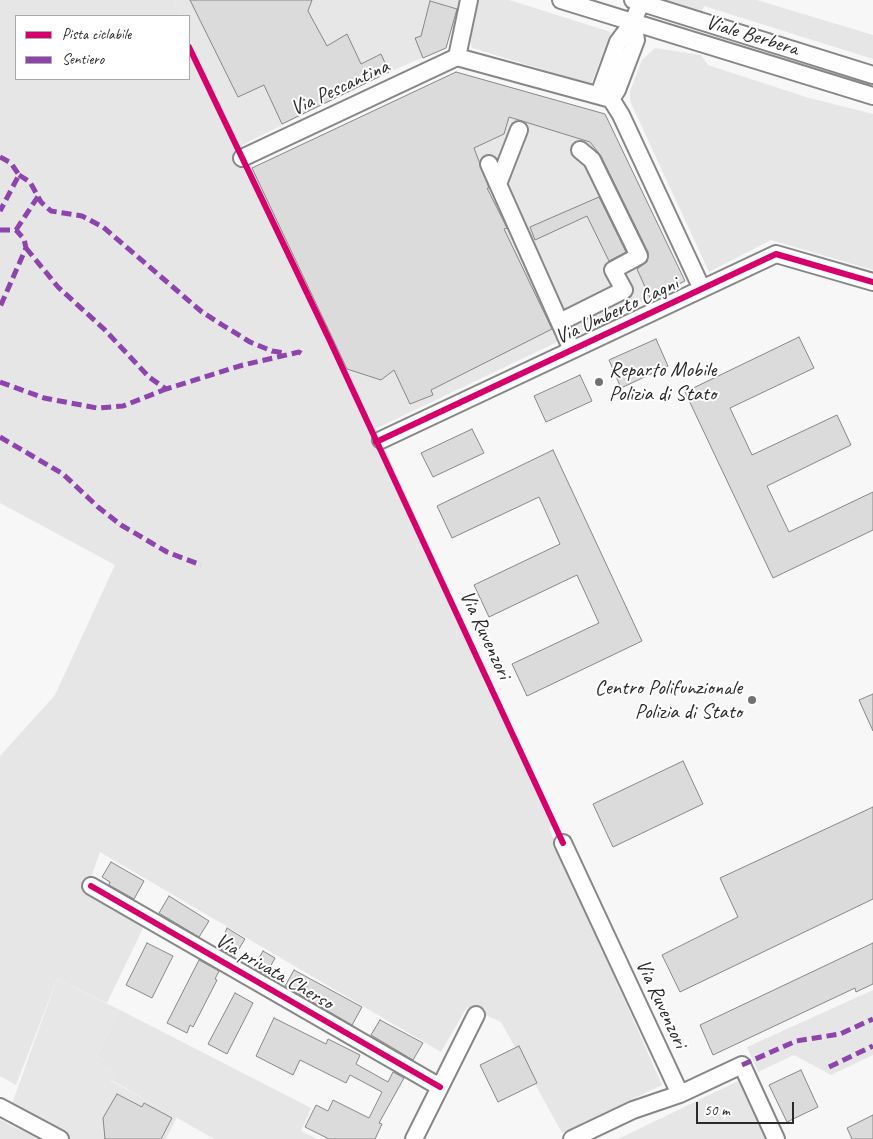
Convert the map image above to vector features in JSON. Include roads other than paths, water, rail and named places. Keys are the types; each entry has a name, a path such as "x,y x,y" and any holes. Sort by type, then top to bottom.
{"street":[{"path":"469,0 457,57 611,100"},
{"name":"Viale Berbera","path":"561,0 873,96"},
{"path":"637,1 633,22 618,42 601,89 621,115 702,289"},
{"name":"Viale Berbera","path":"637,1 873,75"},
{"path":"678,36 684,16"},
{"name":"Via Pescantina","path":"242,158 457,57"},
{"path":"498,184 519,130"},
{"path":"560,322 624,290 613,270 639,256 592,160 580,150"},
{"path":"489,164 572,350"},
{"name":"Via Umberto Cagni","path":"381,440 776,254 873,282"},
{"name":"Via Ruvenzori","path":"563,843 680,1094"},
{"name":"Via privata Cherso","path":"91,886 440,1087"},
{"path":"414,1139 476,1015"},
{"path":"572,1139 634,1110 680,1094 742,1065 776,1139"},
{"path":"0,1107 60,1139"}],"place":[{"name":"Reparto Mobile Polizia di Stato","path":"599,382"},
{"name":"Centro Polifunzionale Polizia di Stato","path":"752,700"}]}
